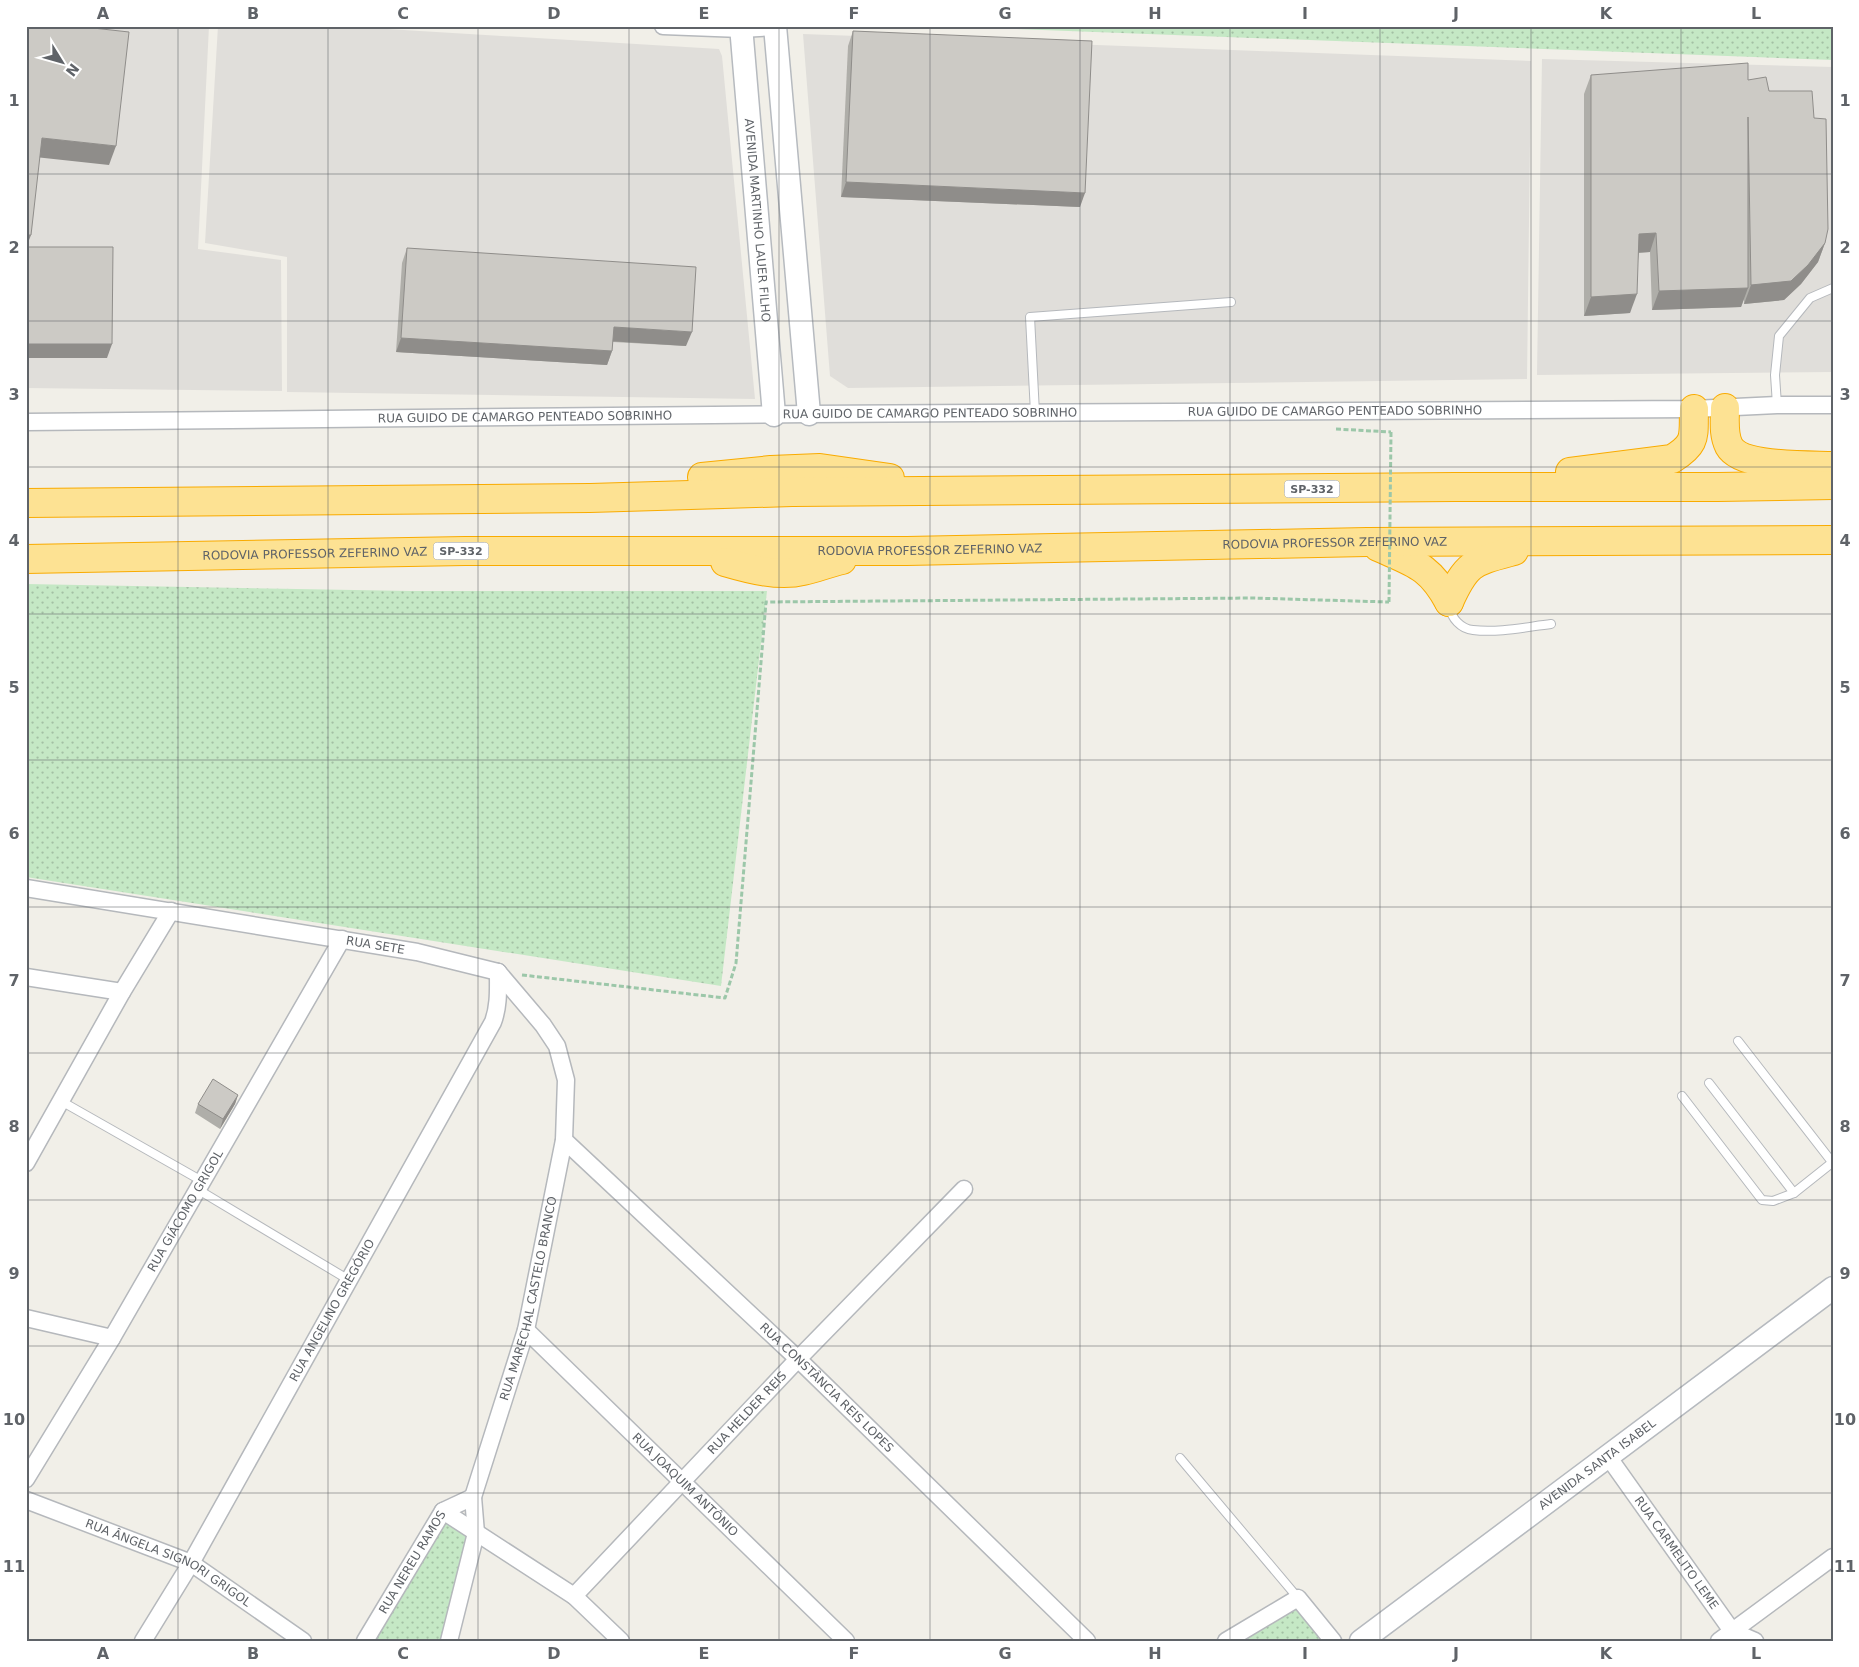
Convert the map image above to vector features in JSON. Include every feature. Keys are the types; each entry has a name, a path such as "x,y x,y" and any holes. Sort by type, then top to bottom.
{"highway":[{"path":"1725,408 1724,430 1730,446 1740,456 1759,461 1833,466"},
{"path":"1455,486 1672,459 1686,451 1694,438 1694,409"},
{"name":"SP-332","path":"26,503 590,498 792,492 973,490 1833,485"},
{"name":"RODOVIA PROFESSOR ZEFERINO VAZ","path":"26,559 456,551 895,551 1367,542 1833,540"},
{"path":"1367,542 1413,562 1429,572 1441,587 1449,602"},
{"path":"1449,602 1457,584 1468,568 1484,558 1544,542"}],"street":[{"path":"663,26 741,28 775,26 809,414"},
{"name":"AVENIDA MARTINHO LAUER FILHO","path":"741,28 774,415"},
{"name":"RUA GUIDO DE CAMARGO PENTEADO SOBRINHO","path":"26,422 809,414 1694,409 1776,405 1833,405"},
{"name":"RUA SETE","path":"26,888 417,952 498,972"},
{"path":"26,1163 33,1139 62,1101 122,992 171,911"},
{"name":"RUA GIÁCOMO GRIGOL","path":"26,1479 112,1338 342,939"},
{"name":"RUA MARECHAL CASTELO BRANCO","path":"449,1641 476,1533 473,1497 526,1330 564,1140 566,1080 557,1046 543,1025 498,972"},
{"name":"RUA ANGELINO GREGÓRIO","path":"143,1641 191,1563 493,1022 497,1012 498,972"},
{"path":"26,977 122,992"},
{"name":"RUA CONSTÂNCIA REIS LOPES","path":"564,1140 798,1359 1087,1641"},
{"name":"RUA HELDER REIS","path":"574,1596 798,1359 964,1189"},
{"name":"AVENIDA SANTA ISABEL","path":"1361,1641 1607,1455 1833,1288"},
{"path":"26,1318 112,1338"},
{"name":"RUA JOAQUIM ANTÔNIO","path":"526,1330 846,1641"},
{"name":"RUA CARMELITO LEME","path":"1607,1455 1726,1636"},
{"name":"RUA NEREU RAMOS","path":"365,1641 444,1510 473,1497"},
{"name":"RUA ÂNGELA SIGNORI GRIGOL","path":"26,1500 191,1563 302,1641"},
{"path":"444,1510 476,1533 574,1596 621,1641"},
{"path":"1726,1636 1833,1557"},
{"path":"1226,1641 1298,1598 1332,1641"},
{"path":"1726,1636 1755,1641"}],"lane":[{"path":"1776,405 1775,375 1779,336 1810,298 1833,288"},
{"path":"1035,413 1030,317 1231,302"},
{"path":"1449,602 1450,611 1457,623 1471,630 1495,630 1551,624"},
{"path":"1682,1096 1762,1200 1773,1201 1794,1193 1832,1162 1738,1041"},
{"path":"1709,1083 1794,1193"},
{"path":"62,1101 200,1185 349,1280"},
{"path":"1180,1458 1298,1598"}],"path":[{"path":"498,972 725,998 736,963 766,602 1252,598 1389,602 1391,432 1331,429"}],"shaded area":[{"path":"26,26 209,26 198,249 281,260 282,391 26,388"},
{"path":"218,26 338,26 719,49 722,56 755,399 287,392 287,257 205,243"},
{"path":"803,34 1531,61 1527,379 848,388 830,376"},
{"path":"1542,59 1833,67 1833,372 1537,375"}],"green space":[{"path":"938,26 1833,26 1833,60"},
{"path":"26,584 411,591 767,591 721,986 26,877"},
{"path":"441,1517 471,1536 444,1641 370,1641"},
{"path":"1299,1607 1327,1641 1241,1641"}],"building":[{"path":"26,26 75,26 129,32 116,146 42,138 31,235 26,235"},
{"path":"853,31 1092,41 1085,193 846,182"},
{"path":"1748,63 1748,80 1766,77 1769,91 1812,91 1814,118 1826,119 1828,229 1825,243 1808,265 1791,281 1751,285 1748,117 1748,288 1659,291 1656,233 1639,234 1637,294 1591,297 1591,75"},
{"path":"26,247 113,247 112,344 26,344"},
{"path":"407,248 696,267 692,332 614,327 612,351 401,338"},
{"path":"213,1079 238,1095 223,1119 198,1104"}]}
